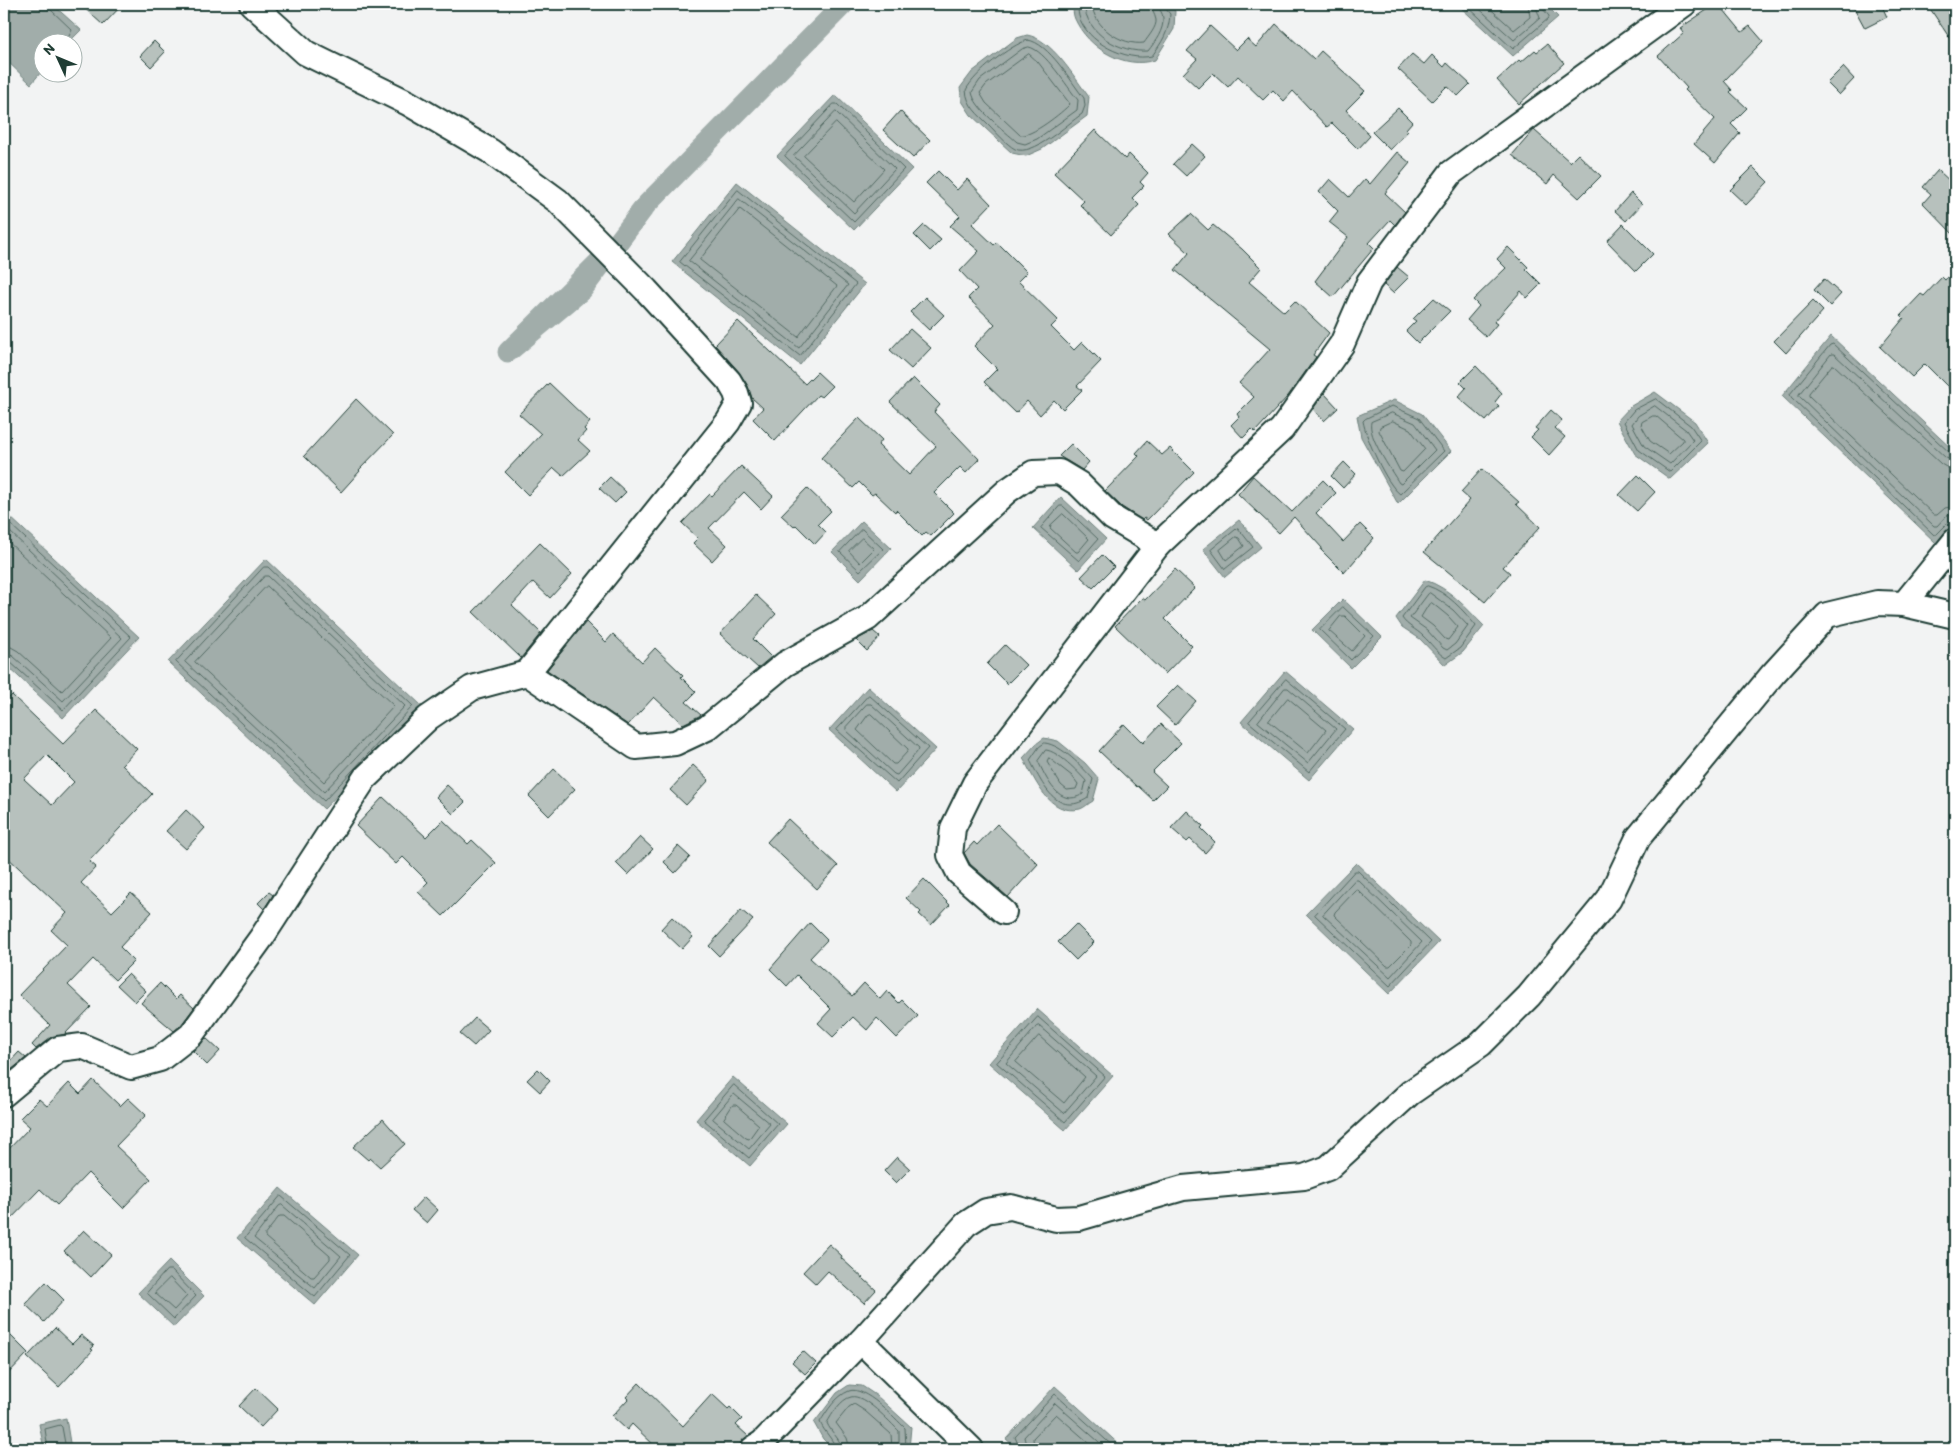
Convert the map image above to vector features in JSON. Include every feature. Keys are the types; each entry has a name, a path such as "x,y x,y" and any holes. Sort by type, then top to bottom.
{"street":[{"path":"4,1094 58,1049 82,1046 131,1067 160,1059 191,1035 262,937 365,778 428,718 472,688 527,673 728,422 739,403 736,393 728,381 646,290 558,201 490,151 408,103 306,53 252,4"},
{"path":"1004,912 959,873 950,854 953,828 976,783 1158,545 1282,429 1342,344 1369,282 1451,173 1684,4"},
{"path":"527,673 636,747 675,743 707,728 785,664 868,618 1007,491 1033,473 1059,472 1079,484 1113,518 1158,545"},
{"path":"1904,604 1955,541"},
{"path":"753,1449 762,1443 860,1342 966,1224 986,1211 1011,1207 1056,1220 1080,1218 1183,1188 1304,1178 1328,1168 1410,1094 1481,1044 1529,996 1609,899 1638,838 1773,674 1827,615 1877,603 1904,604 1955,616"},
{"path":"860,1342 971,1449"}],"water":[{"path":"4,4 52,4 81,30 79,32 32,32 33,82 31,84 4,58"},
{"path":"1073,4 1168,4 1175,11 1174,29 1155,60 1131,62 1108,54 1089,39 1075,19"},
{"path":"1457,4 1545,4 1558,17 1513,56"},
{"path":"1027,35 1036,38 1054,51 1089,97 1087,116 1042,149 1026,156 1012,153 971,115 962,101 960,88 972,72 1017,38"},
{"path":"835,95 912,169 854,230 777,156"},
{"path":"737,182 865,284 800,365 672,262"},
{"path":"1831,336 1955,452 1955,523 1936,543 1782,396"},
{"path":"1655,392 1695,422 1708,443 1670,479 1635,454 1617,421 1631,406"},
{"path":"1394,400 1422,414 1451,451 1398,504 1361,437 1357,416"},
{"path":"1061,497 1106,539 1078,570 1033,528"},
{"path":"9,516 139,637 63,718 4,663 4,521"},
{"path":"1239,520 1261,547 1225,577 1203,549"},
{"path":"862,521 891,548 860,580 832,552"},
{"path":"266,559 422,706 324,809 168,662"},
{"path":"1425,580 1450,593 1484,626 1463,652 1445,665 1420,639 1402,627 1396,618"},
{"path":"1343,599 1382,637 1351,668 1312,630"},
{"path":"1285,671 1353,729 1309,780 1241,722"},
{"path":"868,687 936,749 896,792 829,730"},
{"path":"1044,738 1058,741 1085,763 1099,779 1093,801 1083,808 1069,810 1060,807 1052,802 1038,786 1023,758"},
{"path":"1356,863 1439,942 1389,994 1306,914"},
{"path":"1037,1009 1113,1076 1065,1130 989,1063"},
{"path":"733,1077 787,1124 750,1166 696,1120"},
{"path":"280,1188 358,1255 315,1305 237,1238"},
{"path":"169,1261 204,1296 174,1327 138,1293"},
{"path":"849,1385 862,1386 877,1396 911,1427 909,1449 833,1449 823,1439 814,1423 837,1393"},
{"path":"1055,1386 1124,1449 1018,1449 1006,1439"},
{"path":"66,1418 71,1449 44,1449 39,1424"}],"building":[{"path":"80,4 123,4 103,25"},
{"path":"1716,4 1719,4 1742,32 1750,26 1763,41 1724,81 1732,90 1730,92 1747,108 1731,124 1740,133 1715,163 1694,144 1715,119 1685,90 1687,88 1658,56 1684,33 1680,28"},
{"path":"1852,4 1881,4 1887,17 1865,28"},
{"path":"1927,4 1946,4 1955,18 1955,46"},
{"path":"1276,24 1314,59 1321,51 1365,91 1346,110 1370,136 1358,149 1332,123 1327,127 1293,91 1284,101 1273,90 1263,100 1238,76 1228,87 1213,73 1198,88 1183,74 1197,59 1187,51 1210,26 1236,50 1247,39 1256,47"},
{"path":"154,41 165,52 151,67 140,56"},
{"path":"1547,44 1564,63 1519,104 1497,80 1519,60 1521,62 1535,50 1537,52"},
{"path":"1412,54 1424,64 1432,55 1444,67 1447,63 1470,84 1458,96 1447,86 1432,101 1398,69"},
{"path":"1843,67 1854,79 1839,95 1827,83"},
{"path":"1398,108 1412,122 1406,129 1408,131 1390,150 1372,132"},
{"path":"900,111 930,140 913,158 883,130"},
{"path":"1095,130 1125,159 1129,154 1148,173 1140,182 1144,186 1132,198 1139,205 1111,235 1080,205 1084,201 1054,173"},
{"path":"1534,130 1570,162 1578,154 1601,176 1579,198 1554,175 1547,184 1512,155"},
{"path":"1192,144 1205,156 1186,176 1173,164"},
{"path":"1397,152 1410,163 1385,193 1405,212 1395,225 1390,220 1369,243 1374,248 1333,297 1315,281 1348,237 1329,222 1338,211 1319,192 1330,179 1349,197 1365,179 1370,184"},
{"path":"1753,167 1768,182 1746,205 1730,190"},
{"path":"1938,170 1955,186 1955,236 1923,203 1931,194 1923,187"},
{"path":"938,171 957,190 967,179 991,204 972,224 994,245 997,242 1027,272 1018,281 1058,320 1051,327 1074,350 1082,342 1101,361 1077,386 1082,390 1063,409 1054,400 1040,415 1027,401 1016,413 984,382 997,369 974,346 995,324 968,298 977,289 960,271 979,251 950,226 960,216 926,183"},
{"path":"1631,193 1642,204 1626,221 1615,211"},
{"path":"1191,214 1208,230 1213,225 1261,268 1249,282 1284,312 1295,301 1329,333 1313,355 1316,357 1288,396 1255,432 1252,429 1243,438 1231,425 1239,417 1237,414 1254,397 1239,383 1270,349 1175,270 1189,253 1169,234"},
{"path":"1623,224 1653,254 1636,271 1607,241"},
{"path":"924,225 941,240 930,251 914,235"},
{"path":"1508,247 1528,267 1526,269 1541,284 1527,298 1521,291 1494,322 1497,324 1486,337 1467,320 1479,306 1473,300 1506,268 1497,259"},
{"path":"1397,267 1409,277 1393,293 1384,285"},
{"path":"1955,269 1955,394 1925,364 1912,377 1880,347 1904,318 1901,315 1921,294 1924,296 1942,277 1945,280"},
{"path":"1824,279 1841,294 1830,306 1814,290"},
{"path":"925,297 944,315 929,330 910,312"},
{"path":"1434,298 1450,311 1418,343 1406,331 1416,321 1413,319"},
{"path":"1813,301 1823,311 1786,353 1774,341"},
{"path":"738,321 805,384 817,372 832,386 821,397 818,395 775,441 753,419 763,408 752,398 748,386 739,372 715,345"},
{"path":"910,329 931,348 911,369 890,350"},
{"path":"1476,366 1502,393 1495,402 1499,406 1486,421 1458,397 1466,388 1460,382"},
{"path":"913,378 940,405 934,412 979,459 966,473 960,467 934,493 954,513 931,536 926,532 922,536 896,510 895,512 875,493 872,495 859,482 853,488 821,458 859,418 882,440 878,445 909,475 936,446 890,402"},
{"path":"549,383 590,422 584,429 586,431 578,440 590,451 563,476 554,468 528,495 505,472 541,434 519,414"},
{"path":"1324,393 1338,408 1324,421 1313,409"},
{"path":"356,399 393,435 359,470 341,492 304,456"},
{"path":"1551,410 1562,420 1555,428 1565,437 1549,455 1531,437 1538,430 1535,428"},
{"path":"1147,441 1162,455 1170,448 1194,472 1147,520 1144,518 1142,520 1122,507 1105,491 1139,456 1136,453"},
{"path":"1071,444 1089,462 1082,470 1059,456"},
{"path":"1344,462 1356,474 1343,488 1331,476"},
{"path":"741,466 773,496 761,509 744,492 709,528 727,545 712,561 693,543 698,538 682,523"},
{"path":"1482,469 1519,502 1516,504 1540,527 1503,567 1510,573 1485,602 1424,552 1470,500 1461,492"},
{"path":"1638,475 1655,492 1637,511 1619,495"},
{"path":"1253,476 1292,512 1323,480 1336,493 1316,513 1343,542 1360,524 1374,538 1344,573 1321,550 1322,548 1294,517 1279,533 1238,494"},
{"path":"610,477 626,492 615,503 599,488"},
{"path":"807,488 831,511 818,524 826,532 815,544 796,525 794,527 781,515"},
{"path":"540,543 572,574 550,598 533,582 512,605 541,633 521,658 473,612"},
{"path":"1102,555 1114,567 1093,588 1081,577"},
{"path":"1175,569 1195,588 1165,619 1192,646 1165,674 1115,626 1142,598 1145,600"},
{"path":"756,595 776,614 753,639 771,657 758,668 720,634"},
{"path":"586,622 606,642 613,634 642,662 655,648 683,675 681,677 696,692 686,702 701,715 683,724 654,697 628,725 547,670"},
{"path":"873,631 880,637 867,651 856,640"},
{"path":"1005,645 1026,665 1007,684 987,664"},
{"path":"1178,685 1196,701 1175,725 1156,707"},
{"path":"12,695 63,744 96,710 137,749 122,765 152,794 89,861 96,867 81,883 112,912 131,893 152,912 120,947 134,961 115,980 93,959 68,985 91,1007 65,1034 50,1038 36,1049 32,1045 50,1025 19,995 67,945 51,930 67,913 4,854 4,703","holes":["47,755 74,782 52,805 24,779"]},
{"path":"1124,724 1143,743 1161,724 1181,743 1152,772 1167,786 1153,800 1099,751"},
{"path":"693,765 709,780 686,805 670,790"},
{"path":"554,769 575,789 549,816 529,796"},
{"path":"447,785 465,802 453,814 436,797"},
{"path":"383,797 426,837 443,820 468,844 472,840 496,863 443,916 418,892 428,882 403,857 396,864 356,826"},
{"path":"186,810 205,828 186,849 166,831"},
{"path":"1187,811 1203,826 1201,828 1215,842 1205,853 1190,839 1187,842 1171,828"},
{"path":"788,819 838,866 817,889 767,842"},
{"path":"997,824 1038,864 1008,897 970,864 964,853 974,842 977,845"},
{"path":"640,837 653,849 628,875 616,863"},
{"path":"678,846 690,857 675,873 664,862"},
{"path":"924,879 950,905 931,925 906,898"},
{"path":"269,892 273,895 264,909 258,903"},
{"path":"741,910 753,920 719,956 709,946"},
{"path":"672,917 693,937 682,949 661,929"},
{"path":"810,923 827,940 810,958 852,996 864,983 880,999 887,991 899,1003 902,1000 918,1016 897,1038 877,1018 867,1030 853,1017 833,1037 818,1023 831,1009 797,975 787,986 770,969"},
{"path":"1076,924 1094,942 1076,960 1058,942"},
{"path":"128,974 146,991 135,1002 117,985"},
{"path":"160,983 176,999 180,995 194,1008 174,1031 141,1003"},
{"path":"475,1018 489,1030 474,1046 460,1034"},
{"path":"206,1038 220,1051 207,1065 193,1051"},
{"path":"19,1052 26,1058 11,1070 6,1066"},
{"path":"538,1069 550,1081 540,1092 527,1080"},
{"path":"93,1080 120,1106 128,1098 146,1115 116,1146 151,1179 123,1208 88,1173 57,1205 40,1189 4,1226 4,1154 30,1127 20,1118 39,1099 47,1106 69,1083 80,1094"},
{"path":"383,1119 405,1144 380,1167 370,1158 368,1160 353,1147"},
{"path":"897,1157 910,1169 896,1183 884,1171"},
{"path":"424,1197 438,1210 427,1223 412,1210"},
{"path":"84,1230 111,1255 91,1277 64,1251"},
{"path":"829,1244 842,1256 841,1258 876,1290 864,1303 828,1271 816,1284 803,1272"},
{"path":"46,1282 64,1300 44,1322 25,1304"},
{"path":"55,1328 72,1344 81,1335 94,1346 91,1349 93,1350 59,1387 27,1357"},
{"path":"4,1329 28,1353 4,1378"},
{"path":"803,1351 816,1363 805,1374 792,1362"},
{"path":"639,1383 683,1426 712,1394 728,1409 730,1407 742,1419 736,1425 748,1436 741,1442 739,1449 658,1449 632,1424 627,1430 612,1416 628,1399 626,1397"},
{"path":"256,1388 278,1409 261,1427 239,1406"}],"waterway":[{"path":"613,248 508,352 582,290 646,205 844,4"}]}
